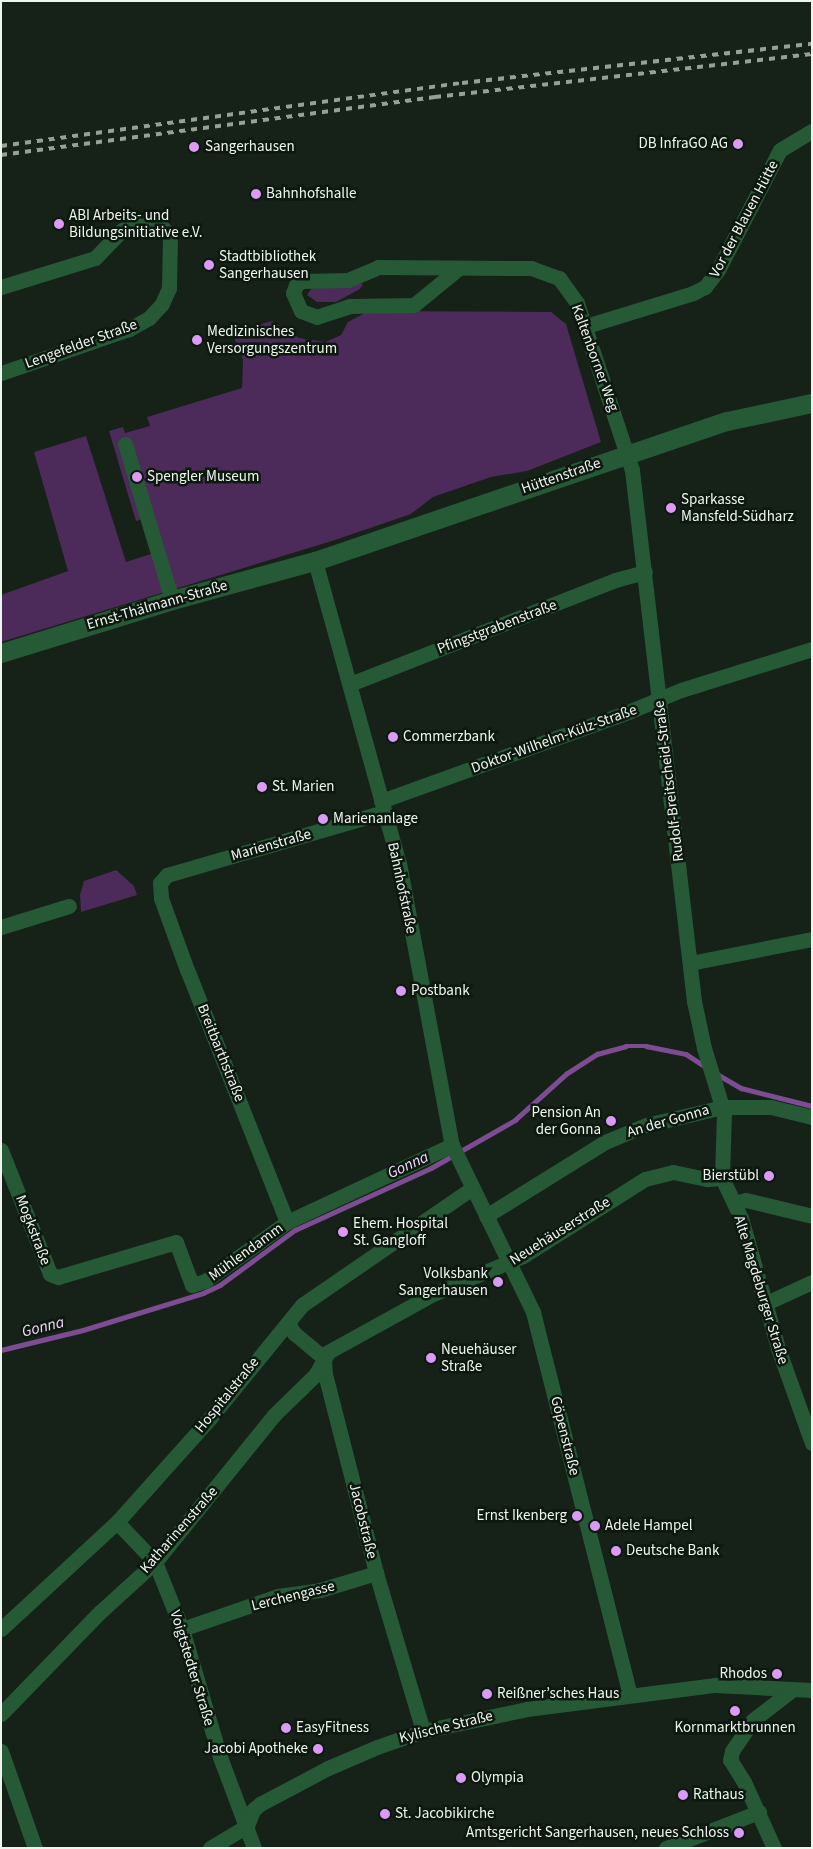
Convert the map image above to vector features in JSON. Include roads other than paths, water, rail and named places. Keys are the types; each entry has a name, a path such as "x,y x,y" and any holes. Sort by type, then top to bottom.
{"street":[{"name":"Vor der Blauen Hütte","path":"586,326 693,293 705,287 722,262 780,150 812,131"},
{"name":"Lengefelder Straße","path":"1,287 95,258 122,230 136,222 152,222 162,227 170,236 169,288 162,304 149,318 129,329 1,373"},
{"name":"Kaltenborner Weg","path":"459,268 414,305 350,306 317,317 301,311 294,297 295,286 302,281 348,280 374,268 393,268 459,268 531,268 548,272 565,285 586,326 628,453"},
{"name":"Hüttenstraße","path":"315,561 628,453 759,412 812,403"},
{"path":"125,444 172,600"},
{"name":"Rudolf-Breitscheid-Straße","path":"628,453 645,572 690,963 706,1052 723,1106"},
{"name":"Ernst-Thälmann-Straße","path":"1,653 172,600 315,561"},
{"name":"Bahnhofstraße","path":"315,561 399,863 453,1147 469,1181"},
{"name":"Pfingstgrabenstraße","path":"350,684 615,580 645,572"},
{"name":"Doktor-Wilhelm-Külz-Straße","path":"382,807 660,698 812,649"},
{"name":"Marienstraße","path":"160,883 168,876 382,807"},
{"name":"Breitbarthstraße","path":"160,883 162,898 187,970 287,1222"},
{"path":"1,927 69,906"},
{"path":"690,963 812,939"},
{"name":"An der Gonna","path":"486,1216 618,1136 646,1125 723,1106 771,1107 812,1117"},
{"name":"Alte Magdeburger Straße","path":"723,1106 722,1178 734,1203 764,1304 811,1440"},
{"name":"Mühlendamm","path":"58,1277 176,1242 192,1285 205,1281 287,1222 453,1147"},
{"name":"Mogkstraße","path":"1,1150 46,1266 50,1274 58,1277"},
{"name":"Neuehäuserstraße","path":"324,1358 340,1344 433,1294 511,1262 657,1174 673,1172 707,1179 722,1178"},
{"name":"Göpenstraße","path":"469,1181 511,1262 537,1324 630,1696"},
{"name":"Hospitalstraße","path":"1,1629 117,1522 210,1418 278,1330 288,1323 302,1305 469,1181"},
{"path":"734,1203 746,1200 812,1216"},
{"path":"764,1304 812,1282"},
{"path":"288,1323 290,1329 324,1358"},
{"name":"Katharinenstraße","path":"1,1714 100,1612 156,1562 274,1415 313,1378 324,1358"},
{"name":"Jacobstraße","path":"324,1358 325,1374 376,1573 423,1731"},
{"name":"Voigtstedter Straße","path":"117,1522 156,1562 182,1629 220,1756 254,1848"},
{"name":"Lerchengasse","path":"182,1629 278,1596 320,1590 376,1573"},
{"name":"Kylische Straße","path":"247,1826 252,1810 260,1804 328,1768 377,1746 423,1731 527,1709 715,1686 812,1690"},
{"path":"774,1848 759,1812 730,1760 732,1751 753,1720 792,1690"},
{"path":"1,1751 35,1848"},
{"path":"666,1848 759,1812"},
{"path":"210,1848 247,1826"}],"waterway":[{"name":"Gonna","path":"1,1350 83,1330 203,1293 220,1285 295,1230 431,1168 515,1120 566,1074 597,1054 626,1046 646,1046 686,1054 706,1067"},
{"name":"Gonna","path":"717,1074 741,1088 812,1106"}],"railway":[{"path":"1,146 462,83 812,44"},
{"path":"1,155 435,97 812,54"}],"place":[{"name":"DB InfraGO AG","path":"738,144"},
{"name":"Sangerhausen","path":"194,147"},
{"name":"Bahnhofshalle","path":"256,194"},
{"name":"ABI Arbeits- und Bildungsinitiative e.V.","path":"59,224"},
{"name":"Stadtbibliothek Sangerhausen","path":"209,265"},
{"name":"Medizinisches Versorgungszentrum","path":"197,340"},
{"name":"Spengler Museum","path":"137,477"},
{"name":"Sparkasse Mansfeld-Südharz","path":"671,508"},
{"name":"Commerzbank","path":"393,737"},
{"name":"St. Marien","path":"262,787"},
{"name":"Marienanlage","path":"323,819"},
{"name":"Postbank","path":"401,991"},
{"name":"Pension An der Gonna","path":"611,1121"},
{"name":"Bierstübl","path":"769,1176"},
{"name":"Ehem. Hospital St. Gangloff","path":"343,1232"},
{"name":"Volksbank Sangerhausen","path":"498,1282"},
{"name":"Neuehäuser Straße","path":"431,1358"},
{"name":"Ernst Ikenberg","path":"577,1516"},
{"name":"Adele Hampel","path":"595,1526"},
{"name":"Deutsche Bank","path":"616,1551"},
{"name":"Rhodos","path":"777,1674"},
{"name":"Reißner’sches Haus","path":"487,1694"},
{"name":"Kornmarktbrunnen","path":"735,1711"},
{"name":"EasyFitness","path":"286,1728"},
{"name":"Jacobi Apotheke","path":"318,1749"},
{"name":"Olympia","path":"461,1778"},
{"name":"Rathaus","path":"683,1795"},
{"name":"St. Jacobikirche","path":"385,1814"},
{"name":"Amtsgericht Sangerhausen, neues Schloss","path":"739,1833"}]}
